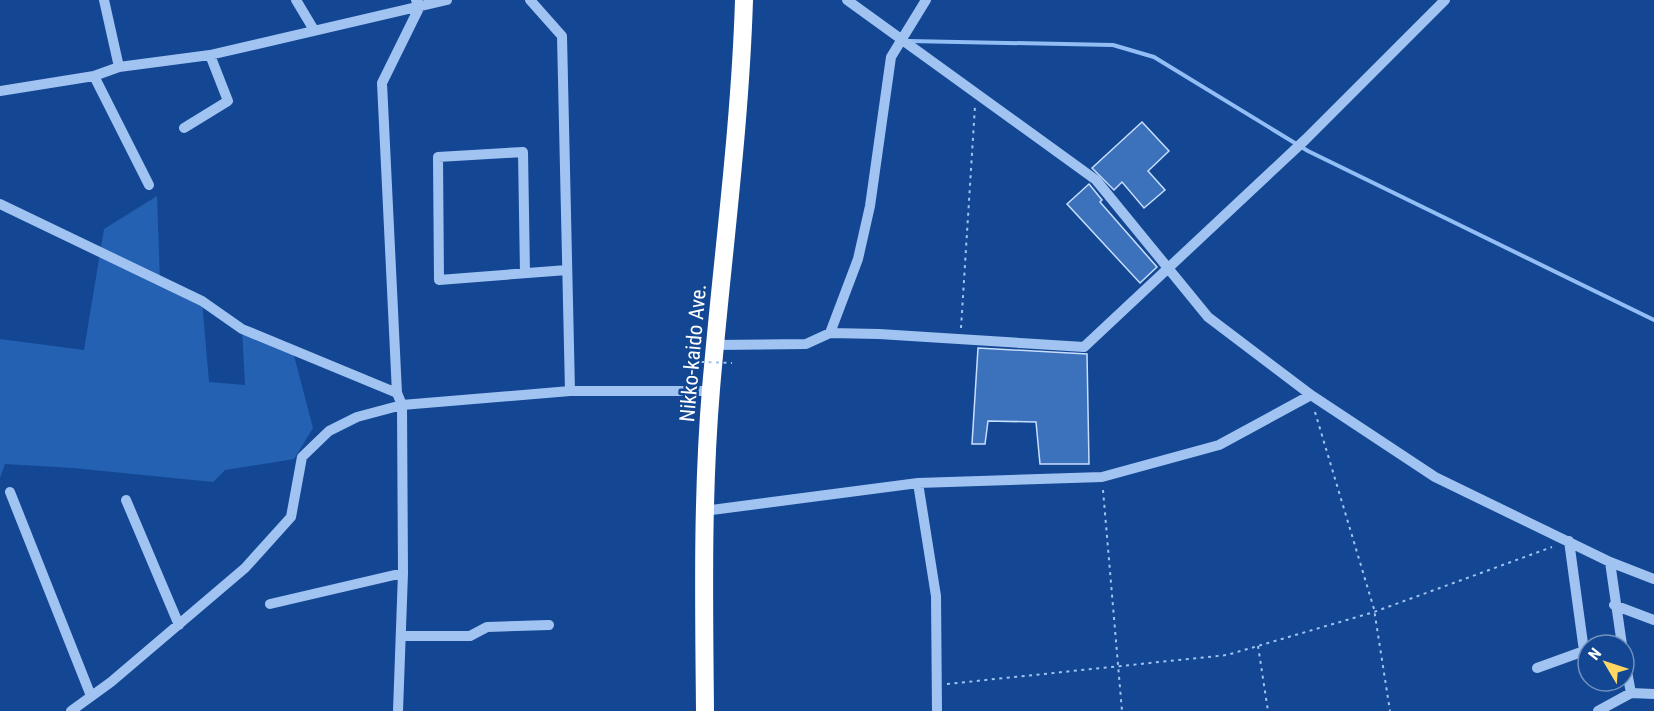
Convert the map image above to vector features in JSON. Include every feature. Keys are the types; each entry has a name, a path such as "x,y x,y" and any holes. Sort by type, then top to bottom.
{"highway":[{"name":"Nikko-kaido Ave.","path":"705,711 704,512 711,391 742,72 744,0"}],"street":[{"path":"296,0 314,30"},
{"path":"0,91 94,76 119,67 210,55 418,3 447,0"},
{"path":"530,0 562,36 570,391"},
{"path":"847,0 901,41 976,91 1096,180 1208,316 1311,394 1435,477 1610,562 1654,579"},
{"path":"830,333 858,259 870,207 891,57 926,0"},
{"path":"715,345 806,344 830,333 1084,347 1306,139 1445,0"},
{"path":"106,1 119,67"},
{"path":"398,711 403,573 402,405 397,393 382,82 418,3"},
{"path":"184,128 228,101 210,55"},
{"path":"94,76 149,185"},
{"path":"525,273 523,152 438,157 439,280 567,270"},
{"path":"0,204 202,301 242,329 397,393"},
{"path":"71,711 179,625 245,568 291,517 302,457 329,431 357,417 402,405 570,391 711,391"},
{"path":"704,512 918,483 1102,477 1219,445 1311,394"},
{"path":"918,483 936,596 937,711"},
{"path":"10,492 91,696"},
{"path":"126,500 179,625"},
{"path":"1537,668 1584,651 1569,541"},
{"path":"1610,562 1620,633"},
{"path":"270,604 403,573"},
{"path":"1614,605 1654,620"},
{"path":"401,636 470,636 487,627 549,625"},
{"path":"1598,711 1631,693 1654,694"}],"path":[{"path":"960,339 976,91"},
{"path":"701,372 701,362 732,363"},
{"path":"1311,394 1374,612 1390,711"},
{"path":"1102,477 1122,711"},
{"path":"936,686 1227,655 1374,612 1569,541"},
{"path":"1258,646 1268,711"}],"shaded area":[{"path":"157,196 160,281 202,301 209,382 245,385 242,329 292,348 313,428 294,459 225,470 213,482 73,468 5,464 0,478 0,339 84,350 104,229"}],"building":[{"path":"1142,122 1169,151 1148,171 1165,190 1144,208 1122,182 1114,190 1092,168"},
{"path":"1089,184 1102,200 1100,202 1157,267 1140,283 1067,204"},
{"path":"978,348 1087,354 1089,464 1040,464 1036,422 988,421 985,444 972,444"}],"waterway":[{"path":"909,41 1113,45 1154,57 1308,151 1654,320"}]}
